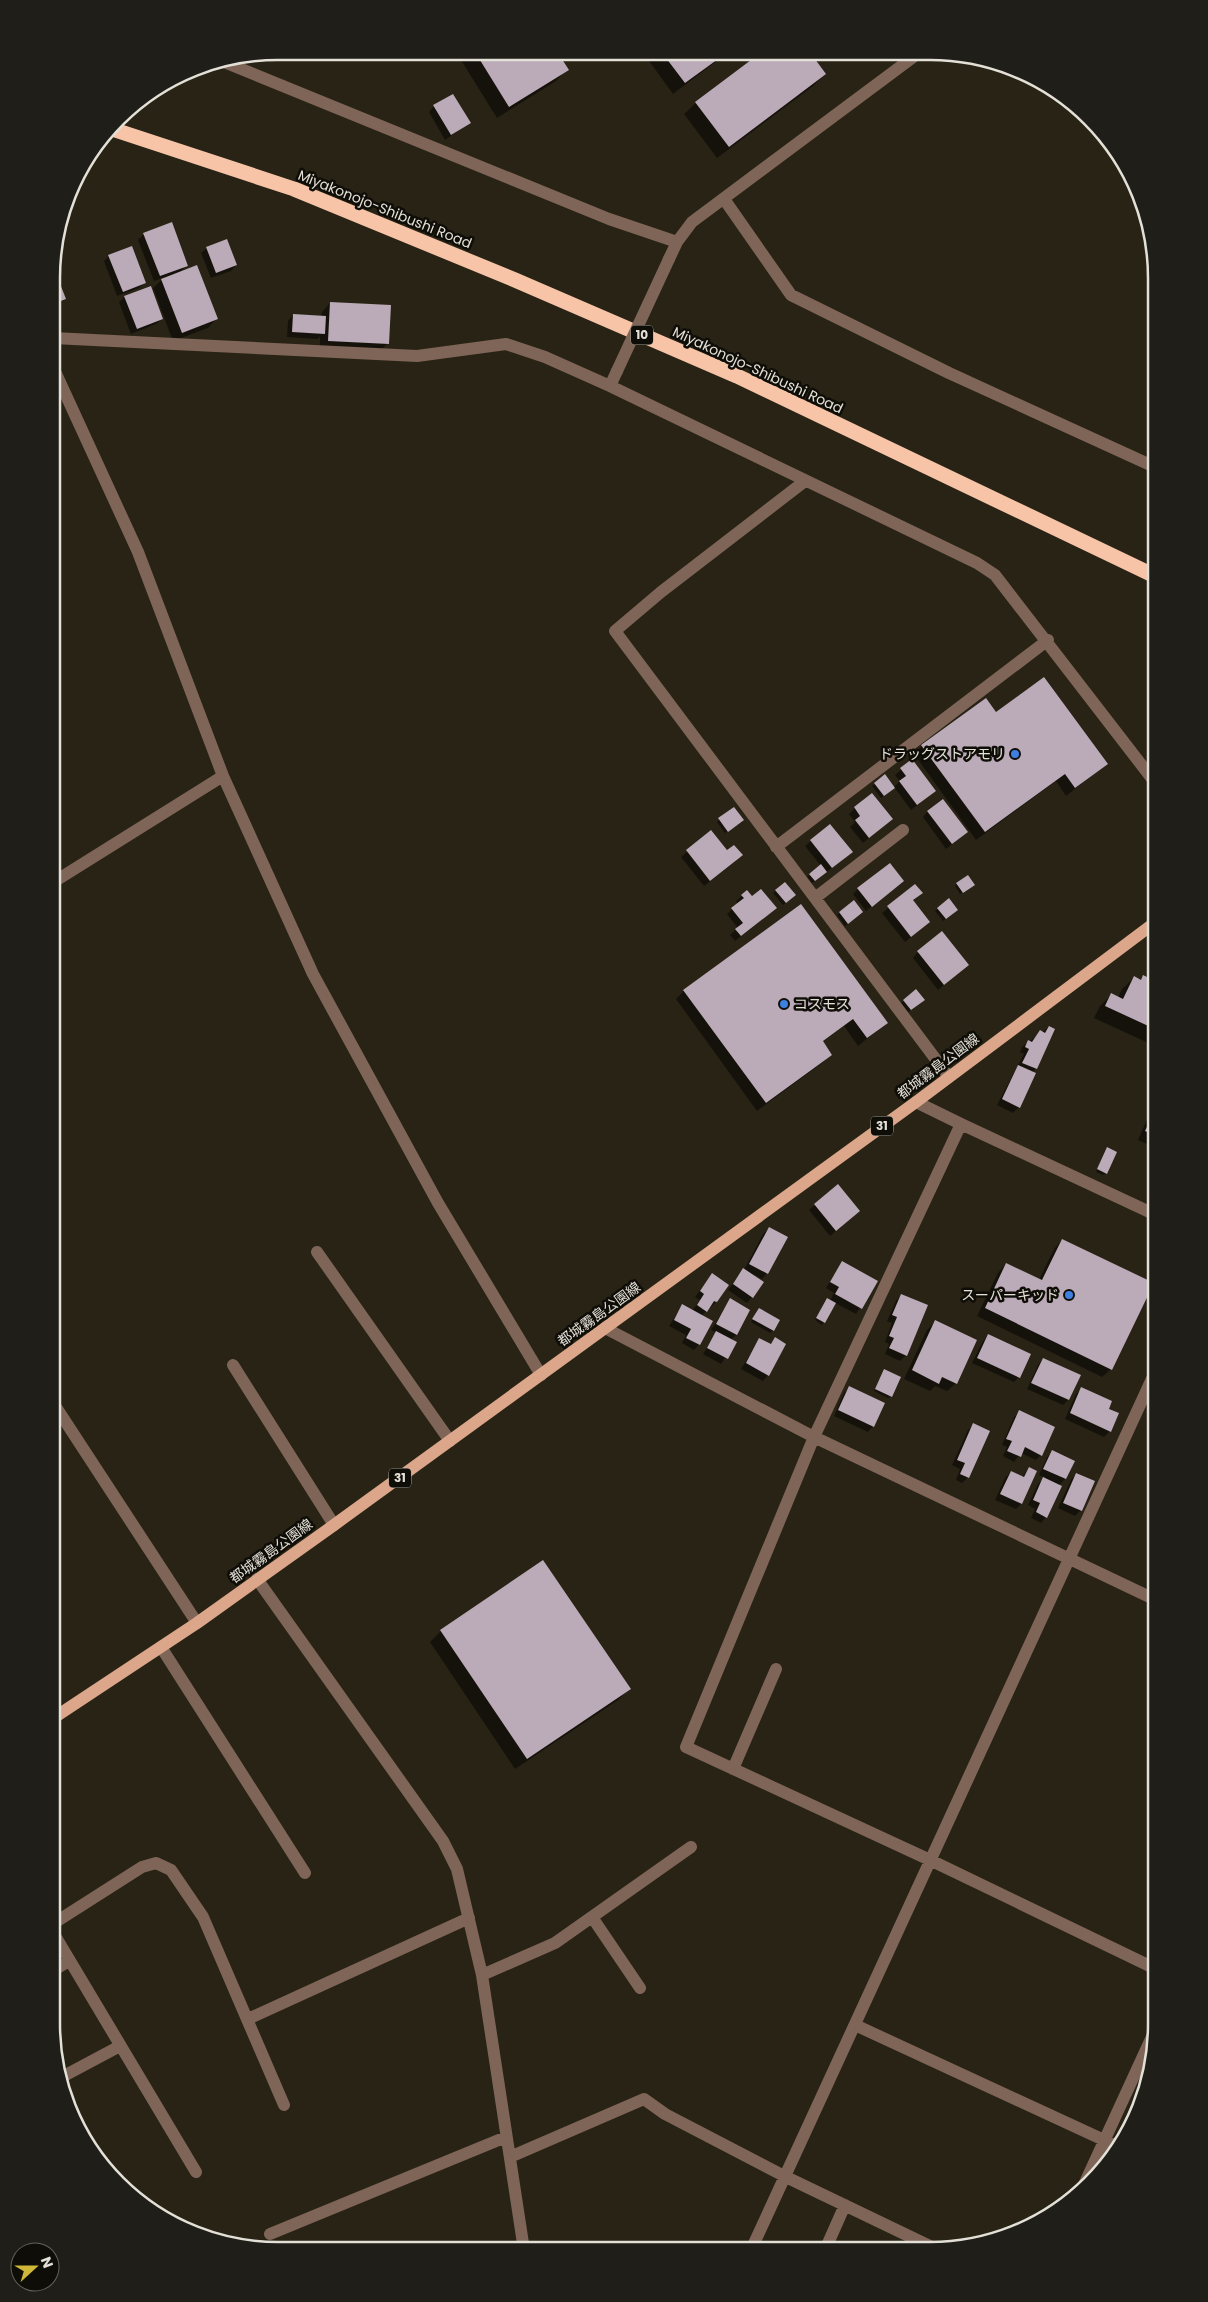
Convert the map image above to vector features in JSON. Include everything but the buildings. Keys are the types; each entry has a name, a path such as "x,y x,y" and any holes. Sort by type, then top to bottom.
{"highway":[{"name":"Miyakonojo-Shibushi Road","path":"117,131 294,189 515,280 737,376 1148,572"}],"main road":[{"name":"都城霧島公園線","path":"60,1714 197,1623 334,1525 916,1102 1148,929"}],"street":[{"path":"610,386 677,242 692,222 909,60"},
{"path":"231,65 609,219 677,242"},
{"path":"724,199 791,295 949,373 1148,464"},
{"path":"60,338 417,356 506,344 545,357 610,386 983,567 995,575 1048,640 1148,773"},
{"path":"60,382 138,552 223,776 313,974 438,1203 541,1375"},
{"path":"805,481 661,592 615,631 949,1077"},
{"path":"776,847 1048,640"},
{"path":"60,878 223,776"},
{"path":"815,898 903,830"},
{"path":"916,1102 1148,1210"},
{"path":"961,1124 814,1437 686,1746 930,1860 1148,1965"},
{"path":"317,1252 450,1441"},
{"path":"605,1328 814,1437 1070,1557 1148,1596"},
{"path":"233,1365 334,1525"},
{"path":"755,2242 1148,1387"},
{"path":"60,1413 197,1623"},
{"path":"257,1579 443,1841 457,1869 482,1975 523,2242"},
{"path":"161,1647 305,1873"},
{"path":"733,1768 776,1669"},
{"path":"482,1975 555,1943 691,1847"},
{"path":"60,1921 142,1866 156,1863 171,1870 203,1917 284,2105"},
{"path":"592,1917 640,1988"},
{"path":"248,2019 469,1918"},
{"path":"60,1944 196,2172"},
{"path":"60,1966 69,1961"},
{"path":"855,2025 1112,2144"},
{"path":"66,2075 120,2046"},
{"path":"1089,2173 1147,2048"},
{"path":"510,2157 644,2099 665,2114 786,2177 921,2242"},
{"path":"270,2234 506,2137"},
{"path":"829,2242 845,2205"}],"place":[{"name":"ドラッグストアモリ","path":"1015,754"},
{"name":"コスモス","path":"784,1004"},
{"name":"スーパーキッド","path":"1069,1295"}]}
